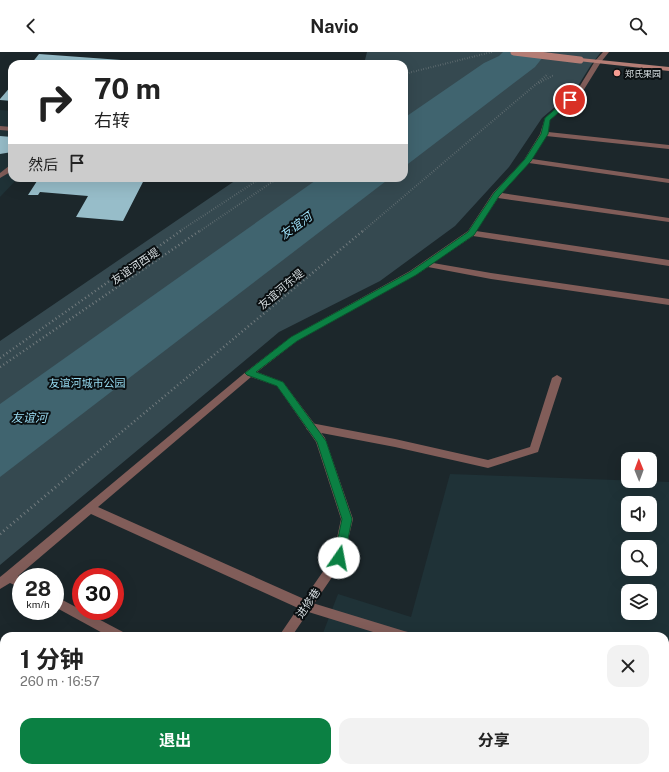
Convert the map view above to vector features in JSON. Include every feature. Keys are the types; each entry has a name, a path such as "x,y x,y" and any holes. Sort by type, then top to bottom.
{"street":[{"path":"514,52 581,57 602,56 669,63"},
{"path":"565,52 581,57"},
{"path":"602,56 669,69"},
{"path":"5,580 250,373 294,339 413,273 471,233 496,195 527,161 544,134 547,119 581,90 602,56"},
{"path":"544,134 669,147"},
{"path":"527,161 669,181"},
{"path":"496,195 669,220"},
{"path":"471,233 669,263"},
{"path":"426,264 491,276 669,302"},
{"name":"进修巷","path":"250,373 280,384 321,441 347,519 339,558 288,632"},
{"path":"311,427 395,443 488,464 534,449 557,378"},
{"path":"89,508 306,606 391,632"},
{"path":"64,606 112,632"}],"path":[{"path":"408,73 492,52"},
{"name":"友谊河东堤","path":"0,534 550,73"},
{"path":"0,358 93,294 173,235 255,182"},
{"name":"友谊河西堤","path":"0,367 272,182"}],"shaded area":[{"path":"0,110 8,111 8,182 14,182 0,197"},
{"path":"450,474 621,480 621,488 657,488 657,482 669,482 669,632 323,632 338,594 411,617"}],"green space":[{"name":"友谊河城市公园","path":"367,52 601,52 576,89 542,118 509,167 455,226 380,281 279,332 0,565 0,341 233,182 408,182 408,60 365,60"}],"water":[{"path":"503,52 547,52 535,67 408,164 408,115 484,63 499,56"},
{"name":"友谊河","path":"313,182 385,182 0,477 0,404"}],"building":[{"path":"39,54 121,60 34,60"},
{"path":"8,90 8,101 0,99"},
{"path":"0,136 8,137 8,153 0,154"},
{"path":"36,182 143,182 123,221 76,217 88,196 40,192 38,195 28,195"}],"place":[{"name":"郑氏果园","path":"617,73"}],"route":[{"path":"339,558 347,519 321,441 280,384 250,373 294,339 413,273 471,233 496,195 527,161 544,134 547,119 570,100"}]}
